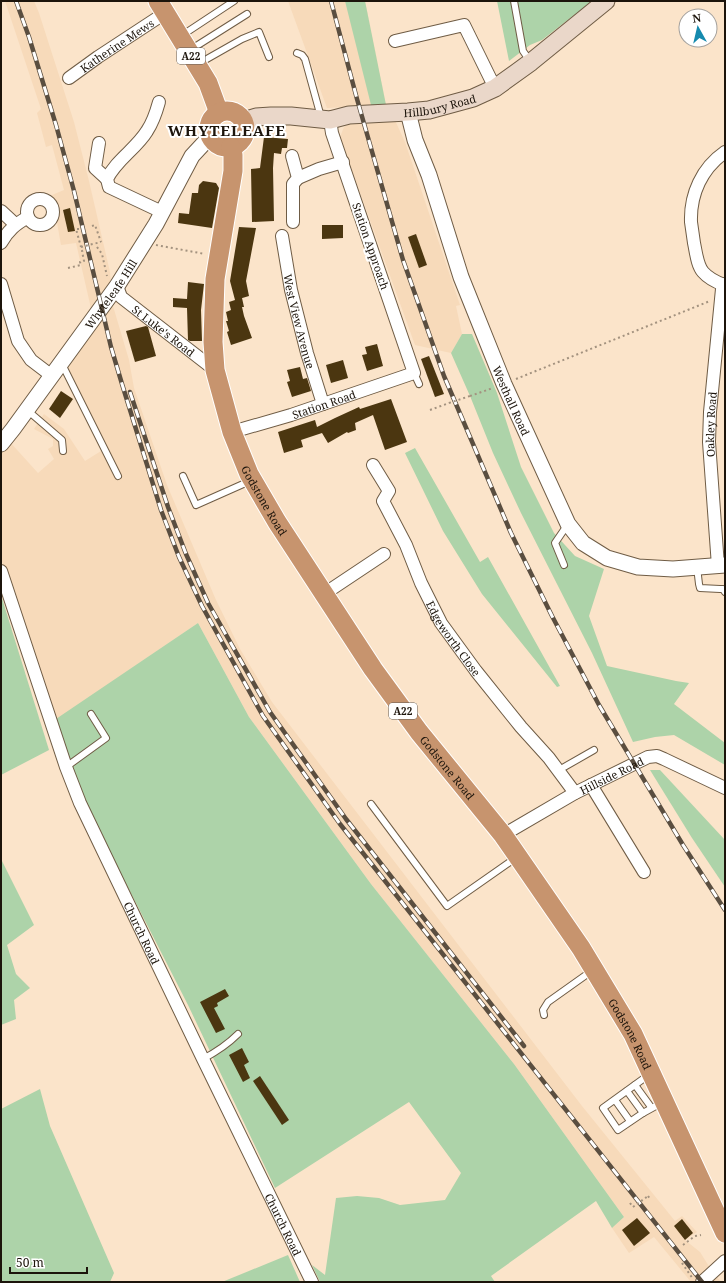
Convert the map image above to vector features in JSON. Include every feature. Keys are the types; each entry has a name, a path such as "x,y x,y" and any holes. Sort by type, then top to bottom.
{"highway":[{"name":"A22","path":"162,7 208,83 219,113"},
{"path":"226,111 233,112 239,115 243,121 245,129 243,137 238,143 231,147 223,147 216,144 211,138 209,131 210,124 213,117 219,113 226,111"},
{"name":"Godstone Road","path":"231,147 233,155 233,171 216,279 213,342 215,370 232,432 253,480 277,522 373,669 419,732 503,835 581,948 633,1034 651,1073 658,1104 725,1233"}],"main road":[{"name":"Hillbury Road","path":"243,121 256,117 271,116 326,119 349,115 429,110 473,98 495,88 531,62 606,1"}],"street":[{"name":"Katherine Mews","path":"69,78 162,7"},
{"path":"395,41 464,25 495,88"},
{"path":"107,179 115,167 147,132 156,115 159,102"},
{"name":"Westhall Road","path":"408,112 415,140 461,277 504,384 568,524 583,544 607,558 638,567 673,569 722,566"},
{"name":"Station Approach","path":"326,119 343,162 414,373"},
{"name":"Whyteleafe Hill","path":"1,444 61,363 112,281 145,242 192,156 205,142 211,138"},
{"path":"99,143 95,168 107,179 109,187 162,212"},
{"path":"724,289 702,271 696,256 691,222 692,202 698,184 703,174 717,158 725,152"},
{"path":"292,156 298,178"},
{"path":"293,222 293,184 298,178 319,169 343,162"},
{"path":"1,211 15,224"},
{"path":"1,243 6,234 15,224 28,217"},
{"name":"West View Avenue","path":"282,236 291,290 307,353 323,404"},
{"name":"St Luke's Road","path":"112,281 121,297 215,370"},
{"path":"1,284 18,342 31,360 52,376"},
{"name":"Oakley Road","path":"722,566 711,483 709,442 710,412 724,289"},
{"name":"Station Road","path":"232,432 323,404 414,373"},
{"name":"Edgeworth Close","path":"373,465 389,491 383,502 406,545 420,583 441,623 476,671 521,727 559,770 575,793"},
{"path":"324,594 384,554"},
{"name":"Church Road","path":"1,571 66,768 80,803 312,1282"},
{"name":"Hillside Road","path":"503,835 575,793 648,757 657,756 725,788"},
{"path":"591,785 644,872"},
{"path":"702,1282 725,1261"}],"lane":[{"path":"188,51 234,1"},
{"path":"514,1 523,51 531,62"},
{"path":"188,51 247,14"},
{"path":"188,51 242,39 259,32 270,57"},
{"path":"297,53 302,55 305,59 326,119"},
{"path":"61,363 118,476"},
{"path":"414,373 419,384"},
{"path":"27,410 62,440 63,451"},
{"path":"184,476 196,505 253,480"},
{"path":"564,565 555,543 568,524"},
{"path":"697,567 700,588 723,589 725,592"},
{"path":"66,768 106,738 91,714"},
{"path":"559,770 594,750"},
{"path":"371,804 447,906 518,856"},
{"path":"544,1015 543,1010 548,1002 594,969"},
{"path":"203,1059 218,1051 238,1034"},
{"path":"635,1085 658,1104 618,1130 603,1108 651,1073"},
{"path":"626,1091 643,1113"},
{"path":"615,1100 630,1121"}],"path":[{"path":"78,229 81,247 101,242 95,225 92,226"},
{"path":"145,242 210,254 211,248 220,249"},
{"path":"97,247 102,254 112,281"},
{"path":"68,268 81,265 80,262 84,261 82,251 85,250"},
{"path":"430,410 533,373 724,289"},
{"path":"630,1203 633,1207 648,1196 651,1200"},
{"path":"683,1245 694,1236 700,1235"},
{"path":"682,1263 696,1282"}],"shaded area":[{"path":"5,1 34,1 39,13 74,122 89,181 110,272 113,306 129,360 134,388 167,485 216,600 240,649 272,702 582,1106 675,1221 682,1216 697,1232 685,1240 700,1252 721,1282 691,1282 654,1237 629,1253 612,1228 624,1217 514,1064 371,884 249,717 198,623 53,722 1,558 1,452 9,441 38,473 54,459 48,449 53,446 53,439 34,429 44,414 64,429 85,461 101,451 62,370 93,326 90,304 76,243 61,245 52,195 64,190 52,145 46,147 37,113 41,109"},
{"path":"288,1 365,1 386,105 327,108"},
{"path":"393,116 405,142 460,305 456,306 462,334 451,353 415,345 340,137 344,127 353,120"}],"green space":[{"path":"345,1 365,1 386,105 371,105"},
{"path":"497,1 592,1 542,40 530,45 509,61"},
{"path":"462,334 472,334 497,393 521,467 554,533 575,556 604,569 589,616 607,666 689,683 674,704 725,743 725,765 674,735 655,737 633,742 592,653 521,513 493,453 451,353"},
{"path":"415,448 480,562 488,557 560,686 557,687 482,594 443,531 405,453"},
{"path":"1,595 49,750 1,775"},
{"path":"198,623 249,717 371,884 514,1064 624,1217 612,1228 596,1201 491,1276 495,1282 320,1282 312,1265 325,1275 336,1198 357,1196 379,1198 400,1205 445,1200 461,1173 409,1102 275,1188 188,1005 93,819 53,721"},
{"path":"650,770 660,770 725,840 725,887 692,838"},
{"path":"1,859 34,925 7,945 16,974 30,988 14,1000 16,1019 1,1025"},
{"path":"40,1089 50,1126 114,1273 110,1282 1,1282 1,1109"},
{"path":"288,1255 300,1282 222,1282"}],"building":[{"path":"264,137 288,139 287,148 282,148 281,154 274,153 274,221 252,222 251,169 260,168"},
{"path":"203,181 216,183 219,188 212,228 178,223 179,213 189,214 192,193 198,193 199,185"},
{"path":"70,208 75,231 68,232 63,210"},
{"path":"322,225 343,225 343,238 322,239"},
{"path":"239,227 256,228 246,281 249,296 242,298 244,316 252,338 231,345 227,332 229,331 226,321 228,321 226,312 231,310 229,302 235,300 230,281"},
{"path":"416,234 427,265 419,268 408,237"},
{"path":"188,282 204,284 201,310 202,341 188,340 187,308 173,307 173,298 187,299"},
{"path":"146,326 148,327 156,356 135,362 126,331"},
{"path":"377,344 383,366 367,371 362,355 367,354 365,347"},
{"path":"429,356 444,394 435,397 421,359"},
{"path":"343,360 348,378 331,383 326,365"},
{"path":"300,367 303,379 307,378 311,391 292,397 287,382 290,381 287,370"},
{"path":"61,391 73,399 60,418 49,409"},
{"path":"391,399 407,442 385,450 373,415 355,423 356,430 347,432 328,443 322,433 301,440 303,447 284,453 278,432 315,420 317,427 359,407 360,409"},
{"path":"225,989 229,996 217,1003 218,1006 214,1008 225,1029 216,1033 200,1002"},
{"path":"242,1048 249,1062 244,1065 250,1078 243,1082 229,1055"},
{"path":"260,1076 289,1120 282,1125 253,1081"},
{"path":"637,1218 650,1233 634,1246 622,1230"},
{"path":"682,1219 693,1233 685,1240 674,1226"}],"railway":[{"path":"16,1 29,37 56,125 74,191 111,347 122,384 161,510 179,557 202,606 263,716 340,824 702,1282"},
{"path":"331,1 403,260 444,376 511,533 552,616 599,705 683,845 725,910"},
{"path":"130,392 168,507 186,554 208,603 270,712 346,819 524,1046"}],"district":[{"name":"WHYTELEAFE","path":"227,130"}]}
